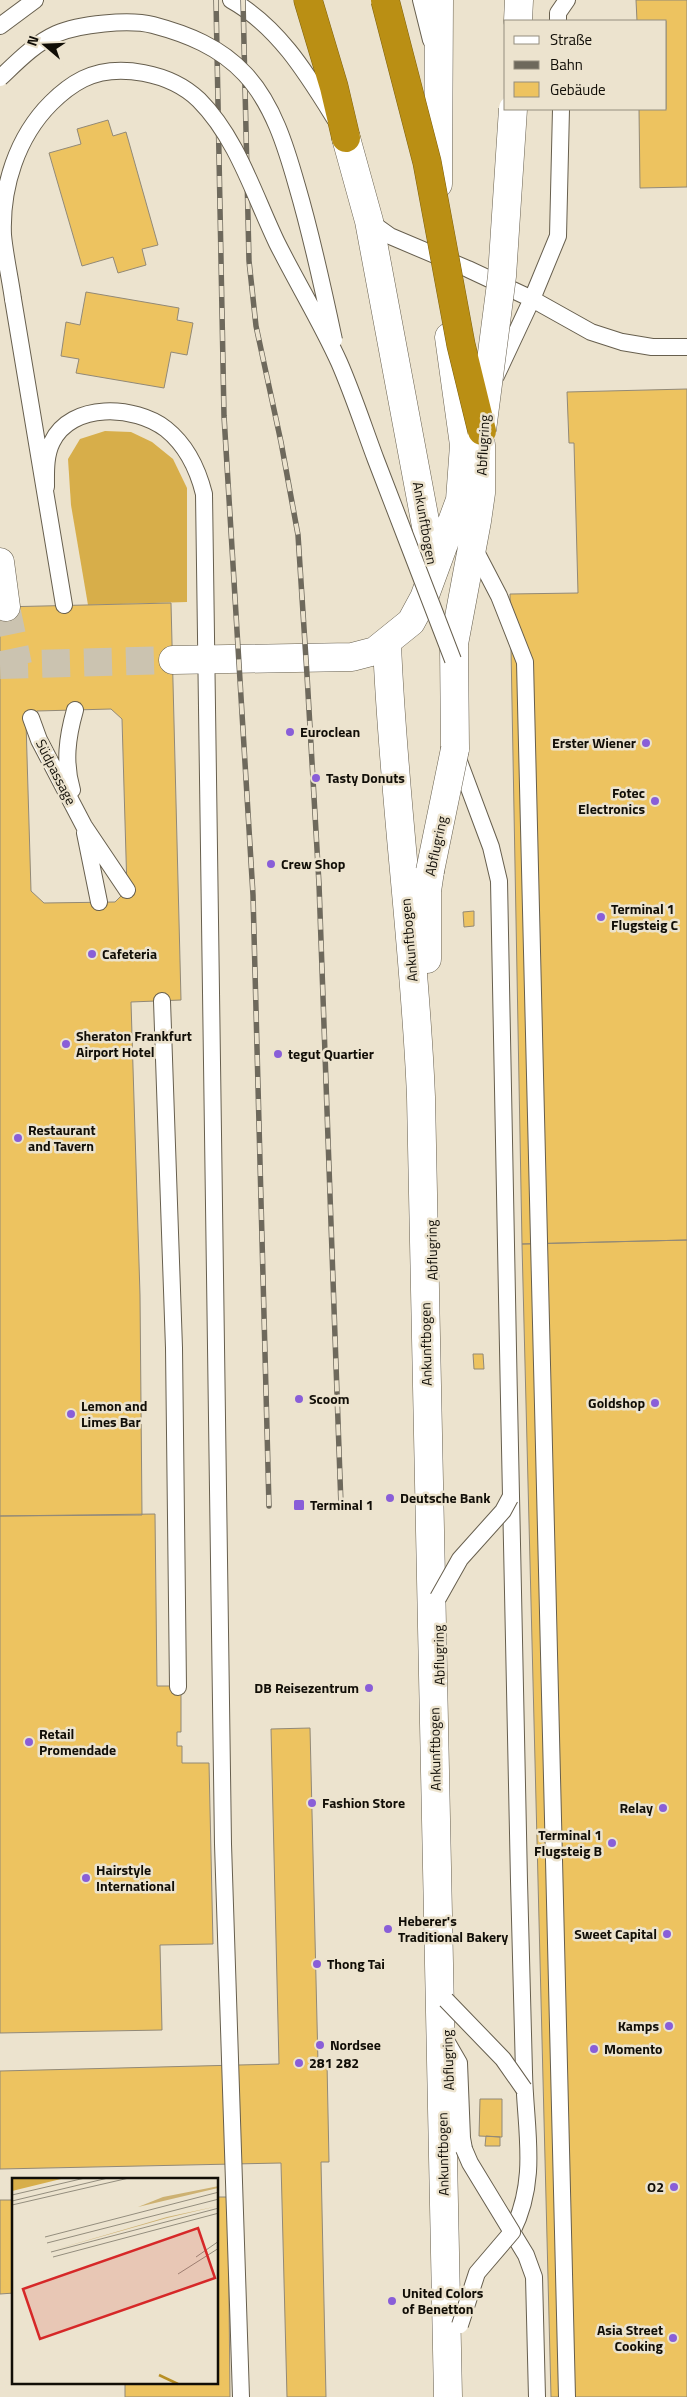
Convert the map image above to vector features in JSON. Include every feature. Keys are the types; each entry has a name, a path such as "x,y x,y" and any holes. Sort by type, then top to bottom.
{"highway":[{"path":"308,0 334,87 346,138"},
{"path":"385,0 427,162 461,345 473,438"}],"street":[{"name":"Abflugring","path":"439,0 438,256 473,438 480,493 453,660 455,749 427,892 446,2000 453,2257 460,2325 463,2397"},
{"path":"518,20 519,0"},
{"name":"Abflugring","path":"434,569 460,500 502,276 513,110"},
{"name":"Ankunftbogen","path":"346,138 369,221 434,569 424,598 411,622 387,644 390,723 419,1043 448,2397"},
{"path":"0,562 6,607"},
{"path":"173,660 352,657 375,651 387,644"}],"lane":[{"path":"0,26 35,0"},
{"path":"231,0 250,13 284,45 302,67 346,138"},
{"path":"420,0 438,71"},
{"path":"558,20 558,13 567,0"},
{"path":"0,78 26,53 56,34 114,22 142,22 173,30 198,40 222,54 246,74 266,104 284,142 314,242 339,362"},
{"path":"64,605 3,234 6,196 13,161 25,136 41,113 62,93 84,79 118,72 151,74 172,82 196,98 218,121 277,242 339,362 453,660"},
{"path":"473,438 558,236 561,110"},
{"path":"369,221 390,236 532,299 591,332 652,347 687,347"},
{"path":"46,487 47,461 51,443 59,430 72,420 97,412 120,412 144,417 166,429 185,450 199,476 204,494 223,1844 241,2397"},
{"path":"472,545 499,596 525,662 567,2397"},
{"name":"Südpassage","path":"75,710 68,734 66,757 70,781 84,826 99,902"},
{"name":"Südpassage","path":"31,718 39,740 84,826"},
{"path":"455,749 491,847 499,881 511,1433 510,1498 524,2089 529,2176 523,2210 512,2232 477,2273 460,2325"},
{"path":"84,826 127,890"},
{"path":"162,1001 174,1319 178,1687"},
{"path":"438,1598 460,1559 503,1511 510,1498"},
{"path":"446,2000 503,2059 524,2089"},
{"path":"448,2044 459,2063 464,2149 470,2163 526,2255 534,2277 537,2397"}],"shaded area":[{"path":"105,431 131,432 152,442 173,459 187,488 187,602 88,605 71,505 68,459 80,439"}],"building":[{"path":"636,0 687,0 687,187 640,188 639,110 667,110 667,20 637,20"},
{"path":"108,120 113,136 126,132 158,245 142,249 146,265 118,273 113,257 82,266 49,153 81,144 77,129"},
{"path":"86,292 179,308 177,320 193,323 187,355 171,352 164,388 76,373 79,359 61,356 66,322 80,325"},
{"name":"Terminal 1 Flugsteig C","path":"687,389 687,1240 522,1244 510,594 578,593 574,443 569,443 567,392"},
{"name":"Sheraton Frankfurt Airport Hotel","path":"171,603 181,1000 131,1002 140,1295 142,1515 0,1516 0,607","holes":["111,709 122,719 127,890 115,902 44,903 31,891 26,722 37,711"]},
{"path":"474,911 474,926 464,927 463,912"},
{"name":"Terminal 1 Flugsteig B","path":"687,1240 687,2397 551,2397 522,1244"},
{"path":"473,1354 483,1354 484,1369 474,1369"},
{"path":"155,1514 157,1686 181,1686 181,1732 177,1732 177,1746 182,1746 182,1763 209,1763 213,1944 160,1945 162,2030 0,2033 0,1516"},
{"name":"281 282","path":"310,1728 318,2063 327,2063 329,2162 321,2162 326,2397 287,2397 281,2163 0,2169 0,2071 279,2064 271,1729"},
{"path":"480,2099 502,2099 502,2137 479,2136"},
{"path":"486,2136 500,2137 500,2146 485,2146"},
{"path":"219,2197 228,2197 230,2397 125,2397 125,2384 219,2384"},
{"path":"0,2200 12,2200 12,2293 0,2294"}],"tunnel":[{"path":"6,607 18,665"},
{"path":"0,665 173,660"}],"railway":[{"path":"216,0 224,416 253,895 269,1506"},
{"path":"243,0 249,261 256,326 281,442 298,535 319,884 341,1506"}],"place":[{"name":"Euroclean","path":"290,732"},
{"name":"Erster Wiener","path":"646,743"},
{"name":"Tasty Donuts","path":"316,778"},
{"name":"Fotec Electronics","path":"655,801"},
{"name":"Crew Shop","path":"271,864"},
{"name":"Terminal 1 Flugsteig C","path":"601,917"},
{"name":"Cafeteria","path":"92,954"},
{"name":"Sheraton Frankfurt Airport Hotel","path":"66,1044"},
{"name":"tegut Quartier","path":"278,1054"},
{"name":"Restaurant and Tavern","path":"18,1138"},
{"name":"Scoom","path":"299,1399"},
{"name":"Goldshop","path":"655,1403"},
{"name":"Lemon and Limes Bar","path":"71,1414"},
{"name":"Deutsche Bank","path":"390,1498"},
{"name":"Terminal 1","path":"299,1505"},
{"name":"DB Reisezentrum","path":"369,1688"},
{"name":"Retail Promendade","path":"29,1742"},
{"name":"Fashion Store","path":"312,1803"},
{"name":"Relay","path":"663,1808"},
{"name":"Terminal 1 Flugsteig B","path":"612,1843"},
{"name":"Hairstyle International","path":"86,1878"},
{"name":"Heberer's Traditional Bakery","path":"388,1929"},
{"name":"Sweet Capital","path":"667,1934"},
{"name":"Thong Tai","path":"317,1964"},
{"name":"Kamps","path":"669,2026"},
{"name":"Nordsee","path":"320,2045"},
{"name":"Momento","path":"594,2049"},
{"name":"281 282","path":"299,2063"},
{"name":"O2","path":"674,2187"},
{"name":"United Colors of Benetton","path":"392,2301"},
{"name":"Asia Street Cooking","path":"673,2338"}]}
